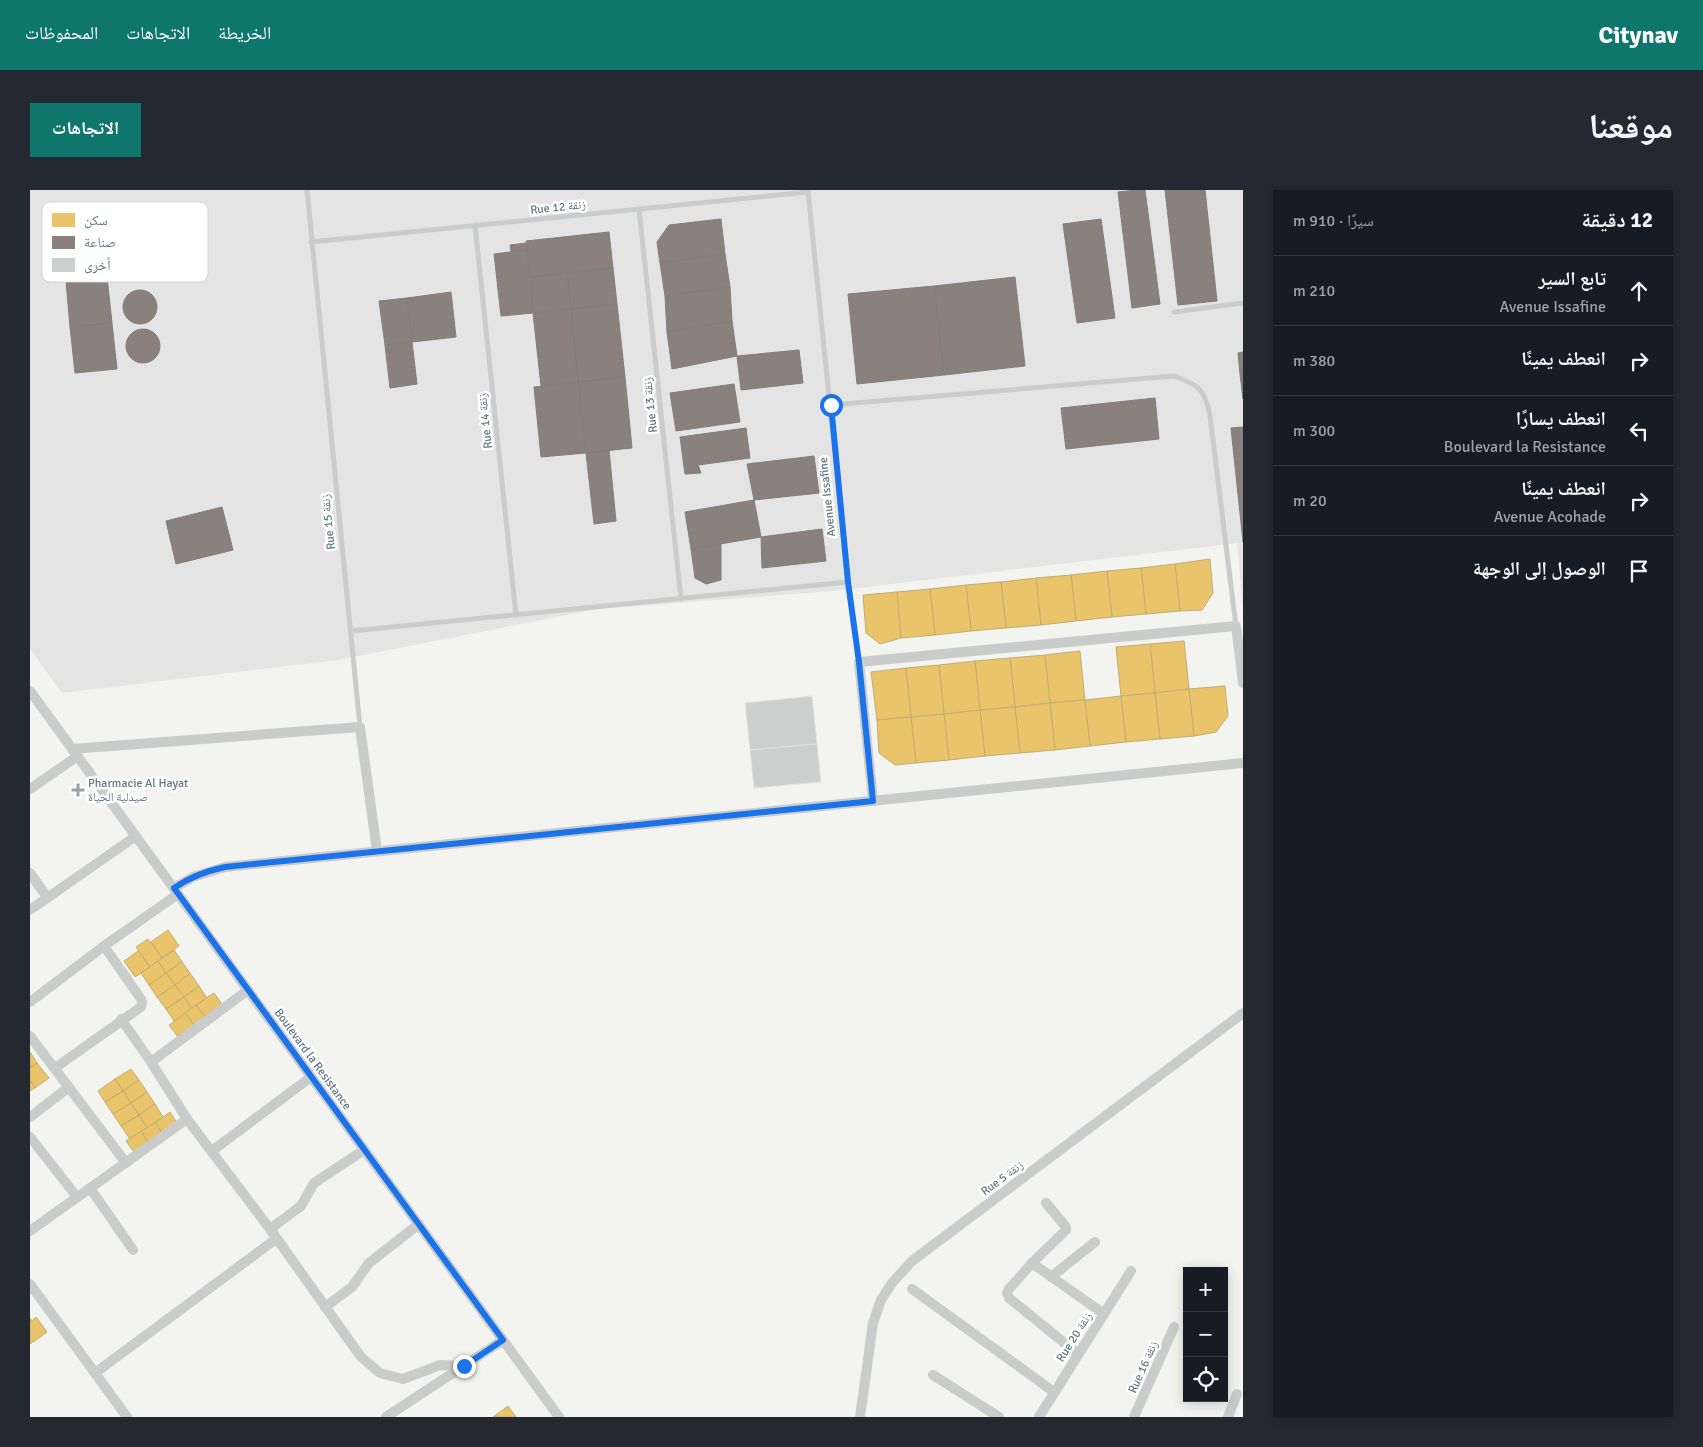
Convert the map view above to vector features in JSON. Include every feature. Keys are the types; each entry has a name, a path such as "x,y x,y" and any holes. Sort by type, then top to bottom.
{"street":[{"path":"859,662 1236,626 1243,683"},
{"name":"Avenue Issafine","path":"859,662 873,801"},
{"name":"Boulevard la Resistance","path":"30,691 559,1417"},
{"path":"30,789 75,752 360,727"},
{"name":"Rue 15 زنقة","path":"360,727 377,851"},
{"path":"30,1002 193,876 214,869 1243,763"},
{"path":"30,910 46,897 136,836"},
{"path":"30,873 46,897"},
{"path":"55,1068 140,1007 142,1002 104,946"},
{"path":"151,1062 248,990"},
{"name":"Rue 5 زنقة","path":"860,1417 873,1323 881,1300 892,1283 912,1262 1243,1014"},
{"path":"121,1020 151,1062 187,1119 270,1229 361,1357 380,1373 403,1378 440,1365 464,1366"},
{"path":"30,1038 55,1068 126,1163"},
{"path":"212,1151 311,1077"},
{"path":"30,1117 69,1087"},
{"path":"30,1231 187,1119"},
{"path":"30,1137 77,1198"},
{"path":"270,1229 301,1206 314,1183 364,1150"},
{"path":"30,1158 40,1151"},
{"path":"90,1188 133,1250"},
{"path":"1046,1203 1066,1229 1032,1263 1007,1293 1009,1298 1078,1354"},
{"path":"324,1307 352,1287 369,1262 418,1224"},
{"path":"95,1373 276,1240"},
{"path":"1052,1277 1095,1242"},
{"path":"1032,1263 1104,1314"},
{"name":"Rue 20 زنقة","path":"1039,1417 1131,1271"},
{"path":"30,1284 127,1417"},
{"path":"912,1289 1054,1392"},
{"name":"Rue 16 زنقة","path":"1134,1417 1174,1327"},
{"path":"386,1417 503,1340"},
{"path":"933,1374 999,1417"},
{"path":"1228,1417 1237,1394"}],"lane":[{"name":"Rue 15 زنقة","path":"306,190 352,631 360,727"},
{"name":"Rue 12 زنقة","path":"311,242 808,191"},
{"name":"Avenue Issafine","path":"808,191 848,582 859,662"},
{"name":"Rue 13 زنقة","path":"640,209 680,599"},
{"name":"Rue 14 زنقة","path":"475,225 516,615"},
{"path":"1174,312 1243,303"},
{"path":"831,405 1174,376 1190,382 1201,390 1207,400 1236,626"},
{"path":"352,631 848,582"}],"shaded area":[{"path":"30,190 1243,190 1243,608 1237,543 833,591 597,609 338,660 62,693 30,649"}],"building: سكن":[{"path":"1210,559 1213,593 1202,610 1180,611 1175,564"},
{"path":"1175,564 1180,611 1146,614 1141,568"},
{"path":"1141,568 1146,614 1112,617 1107,571"},
{"path":"1107,571 1112,617 1076,621 1071,575"},
{"path":"1071,575 1076,621 1041,625 1036,578"},
{"path":"1036,578 1041,625 1006,628 1001,582"},
{"path":"1001,582 1006,628 971,631 966,585"},
{"path":"966,585 971,631 935,635 930,589"},
{"path":"930,589 935,635 901,638 897,592"},
{"path":"897,592 901,638 880,644 866,633 863,595"},
{"path":"1184,641 1189,689 1155,693 1150,644"},
{"path":"1150,644 1155,693 1121,696 1116,647"},
{"path":"1080,651 1085,700 1050,703 1045,655"},
{"path":"1045,655 1050,703 1015,707 1010,658"},
{"path":"1010,658 1015,707 980,710 975,661"},
{"path":"975,661 980,710 944,714 939,665"},
{"path":"939,665 944,714 911,717 906,668"},
{"path":"906,668 911,717 877,720 871,672"},
{"path":"1225,686 1228,716 1216,732 1194,736 1189,689"},
{"path":"1189,689 1194,736 1160,739 1155,693"},
{"path":"1155,693 1160,739 1126,742 1121,696"},
{"path":"1121,696 1126,742 1090,746 1085,700"},
{"path":"1085,700 1090,746 1055,750 1050,703"},
{"path":"1050,703 1055,750 1020,753 1015,707"},
{"path":"1015,707 1020,753 985,756 980,710"},
{"path":"980,710 985,756 949,760 944,714"},
{"path":"944,714 949,760 916,763 911,717"},
{"path":"911,717 916,763 895,765 879,753 877,720"},
{"path":"168,930 179,946 162,958 151,942"},
{"path":"148,939 162,958 150,967 136,947"},
{"path":"174,950 182,962 166,973 158,961"},
{"path":"138,951 150,967 135,977 124,961"},
{"path":"158,961 166,973 149,985 141,973"},
{"path":"182,962 190,973 175,985 166,973"},
{"path":"166,973 175,985 157,997 149,985"},
{"path":"190,973 199,986 184,997 175,985"},
{"path":"175,985 184,997 166,1009 157,997"},
{"path":"199,986 207,998 192,1009 184,997"},
{"path":"214,993 222,1004 204,1017 196,1005"},
{"path":"184,997 192,1009 174,1021 166,1009"},
{"path":"196,1005 207,1020 196,1028 185,1013"},
{"path":"185,1013 194,1025 178,1037 169,1025"},
{"path":"30,1052 37,1063 30,1068"},
{"path":"37,1063 49,1078 35,1088 30,1080 30,1068"},
{"path":"131,1069 139,1080 123,1091 115,1079"},
{"path":"115,1079 123,1091 105,1102 98,1091"},
{"path":"30,1080 35,1088 30,1091"},
{"path":"139,1080 147,1092 131,1103 123,1091"},
{"path":"123,1091 131,1103 113,1114 105,1102"},
{"path":"147,1092 155,1104 139,1115 131,1103"},
{"path":"131,1103 139,1115 121,1126 113,1114"},
{"path":"155,1104 163,1117 147,1128 139,1115"},
{"path":"170,1112 177,1123 162,1133 155,1123"},
{"path":"139,1115 147,1128 130,1139 121,1126"},
{"path":"155,1123 162,1133 148,1142 141,1131"},
{"path":"141,1131 148,1142 134,1152 126,1141"},
{"path":"36,1317 47,1332 30,1344 30,1318 32,1321"},
{"path":"508,1406 516,1417 493,1417"}],"building: صناعة":[{"path":"1145,190 1160,304 1132,308 1118,192"},
{"path":"1165,190 1205,190 1217,301 1178,305"},
{"path":"721,219 725,254 660,263 657,242 669,225"},
{"path":"1101,219 1115,318 1077,323 1063,224"},
{"path":"609,232 613,268 530,277 526,241"},
{"path":"526,243 527,250 511,252 510,245"},
{"path":"527,250 533,313 501,316 494,254"},
{"path":"725,254 730,287 665,296 660,263"},
{"path":"613,268 617,304 571,309 567,273"},
{"path":"567,273 571,309 533,313 530,277"},
{"path":"1015,277 1025,366 944,375 934,286"},
{"path":"66,282 108,282 112,323 70,327"},
{"path":"934,286 944,375 857,384 848,294"},
{"path":"730,287 732,321 667,332 665,296"},
{"path":"140,290 152,295 157,307 152,319 140,324 128,319 123,307 128,295"},
{"path":"451,292 456,337 412,342 407,298"},
{"path":"407,298 412,342 385,345 379,301"},
{"path":"617,304 625,377 578,382 571,309"},
{"path":"571,309 578,382 541,386 533,313"},
{"path":"732,321 737,356 672,369 667,332"},
{"path":"112,323 117,369 75,373 70,327"},
{"path":"143,329 155,334 160,346 155,358 143,363 131,358 126,346 131,334"},
{"path":"412,342 417,384 390,388 385,345"},
{"path":"799,350 803,383 741,390 737,356"},
{"path":"1243,352 1243,374 1240,374 1238,353"},
{"path":"1240,374 1243,374 1243,399"},
{"path":"625,377 632,448 586,453 578,382"},
{"path":"578,382 586,453 541,457 534,387"},
{"path":"734,384 740,422 676,431 670,393"},
{"path":"1155,398 1159,439 1066,449 1061,408"},
{"path":"1243,427 1243,542 1231,428"},
{"path":"746,428 750,458 698,465 701,473 685,474 680,437"},
{"path":"609,450 616,521 594,524 586,453"},
{"path":"814,456 819,493 754,500 747,464"},
{"path":"754,500 761,537 691,549 685,512"},
{"path":"222,507 233,550 176,564 166,521"},
{"path":"822,529 826,561 762,568 761,537"},
{"path":"721,544 721,580 706,584 695,578 691,549"}],"building: أخرى":[{"path":"812,696 817,744 750,750 745,703"},
{"path":"817,744 821,782 754,788 750,750"}],"place":[{"name":"Pharmacie Al Hayat صيدلية الحياة","path":"78,790"}],"route":[{"path":"464,1366 503,1340 174,888 193,876 225,867 873,801 859,662 848,582 831,405"}]}
